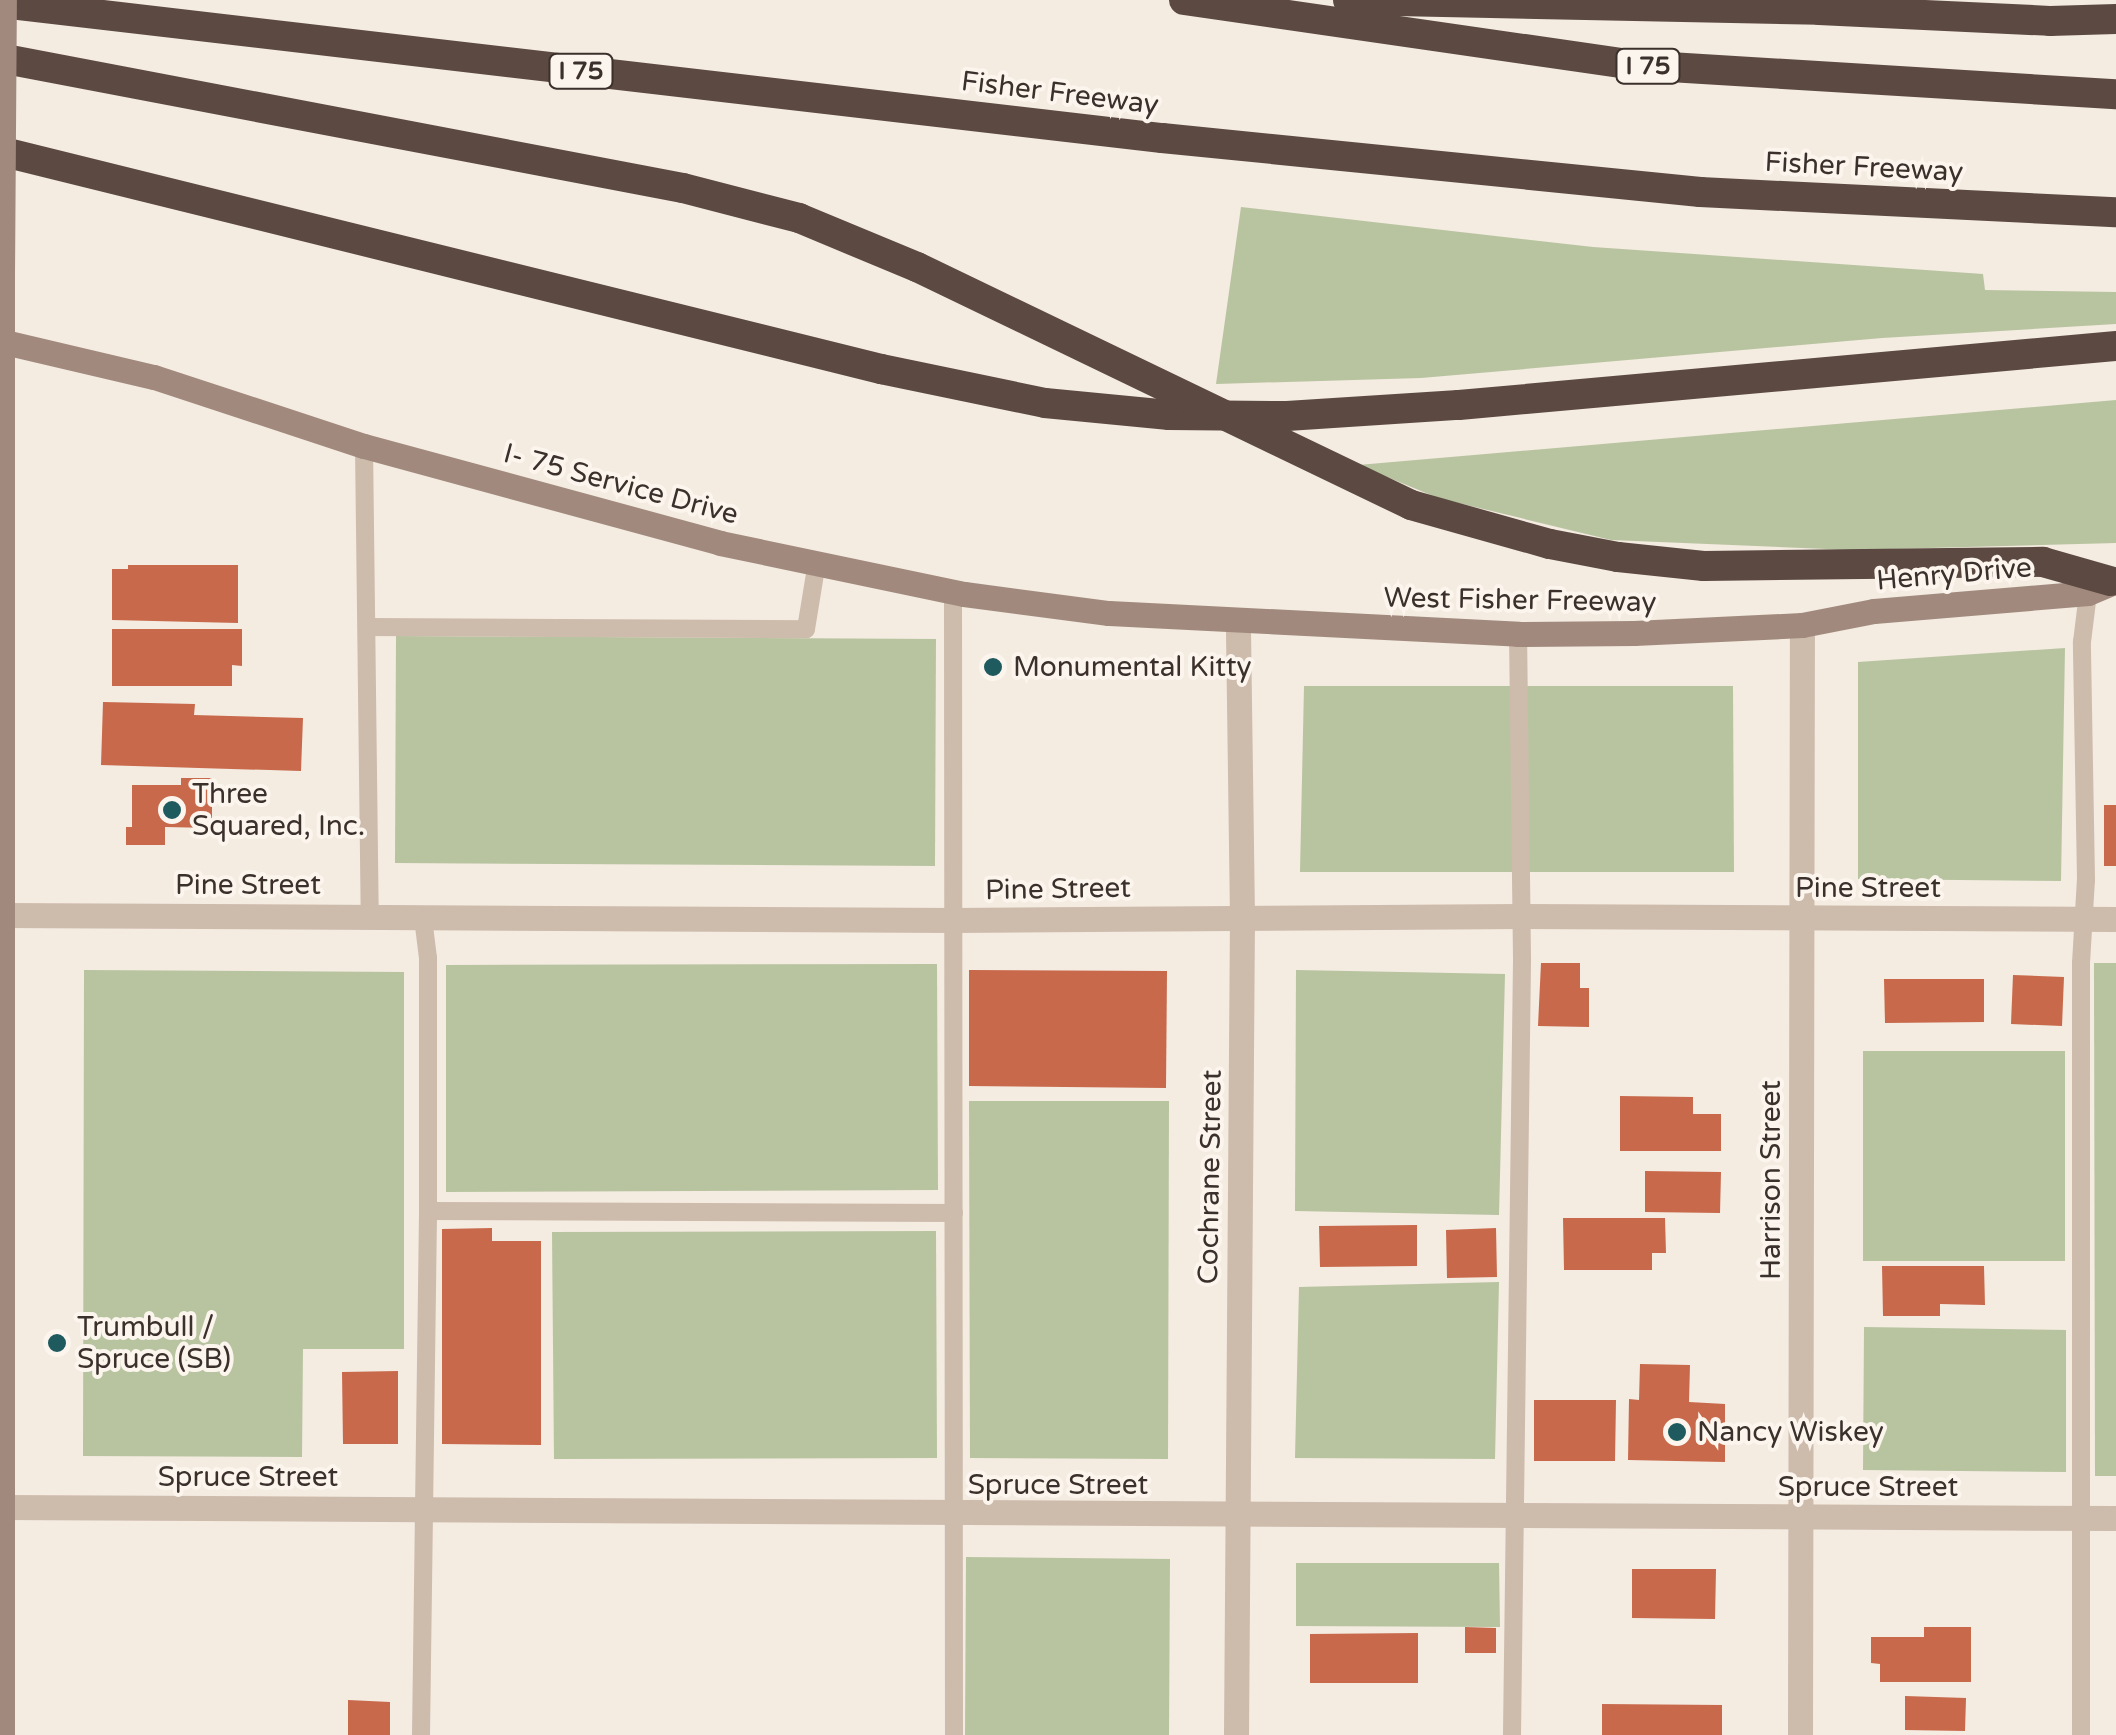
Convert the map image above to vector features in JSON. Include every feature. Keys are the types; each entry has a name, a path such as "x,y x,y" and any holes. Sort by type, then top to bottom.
{"highway":[{"name":"I 75","path":"1184,0 1636,65 2116,94"},
{"path":"1348,0 1819,10 2050,21 2116,18"},
{"name":"Fisher Freeway","path":"2,2 1162,138 1700,192 2116,212"},
{"path":"0,58 682,188 798,218 917,267 1411,505 1550,544 1704,566 2044,562 2104,585"},
{"path":"0,151 881,368 1046,403 1168,415 1287,416 1459,405 2116,346"}],"street":[{"path":"2,2 2,1735"},
{"name":"I- 75 Service Drive","path":"1,341 154,376 364,446 720,542 953,591 1108,613 1238,620"},
{"name":"Henry Drive","path":"1802,625 1874,611 2104,585"},
{"name":"West Fisher Freeway","path":"1238,620 1518,634 1802,625"},
{"name":"Cochrane Street","path":"1236,1735 1242,917 1238,620"},
{"name":"Harrison Street","path":"1800,1735 1802,625"},
{"name":"Pine Street","path":"1,915 954,920 1521,916 2116,919"},
{"name":"Spruce Street","path":"1,1507 423,1507 954,1515 2116,1518"}],"lane":[{"path":"364,446 370,914"},
{"path":"367,626 806,629 817,562"},
{"path":"2081,1735 2085,919 2082,642 2104,585"},
{"path":"953,591 954,1735"},
{"path":"1512,1735 1521,916 1518,634"},
{"path":"420,1735 428,1210 428,958 423,918"},
{"path":"428,1210 954,1213"}],"green space":[{"path":"1241,207 1593,247 1983,274 1985,290 2116,292 2116,324 1882,338 1421,378 1216,384"},
{"path":"2116,400 2116,543 1851,550 1611,540 1438,498 1358,465"},
{"path":"396,636 936,639 935,866 395,863"},
{"path":"2065,648 2061,881 1858,879 1858,662"},
{"path":"1304,686 1733,686 1734,872 1300,872"},
{"path":"2094,963 2116,963 2116,1476 2095,1476"},
{"path":"937,964 938,1190 446,1192 446,965"},
{"path":"84,970 404,972 404,1349 303,1349 302,1457 83,1456"},
{"path":"1296,970 1505,974 1499,1215 1295,1211"},
{"path":"1863,1051 2065,1051 2065,1261 1863,1261"},
{"path":"969,1101 1169,1101 1168,1459 970,1458"},
{"path":"936,1231 937,1458 554,1459 552,1232"},
{"path":"1499,1282 1495,1459 1295,1458 1299,1287"},
{"path":"1864,1327 2066,1330 2066,1472 1863,1470"},
{"path":"966,1557 1170,1559 1169,1735 965,1735"},
{"path":"1296,1563 1499,1563 1500,1627 1296,1626"}],"building":[{"path":"128,565 238,565 238,623 112,620 112,569 128,569"},
{"path":"112,629 242,629 242,666 232,665 232,686 112,686"},
{"path":"103,702 195,704 194,715 303,718 301,771 101,765"},
{"name":"Three Squared, Inc.","path":"181,778 212,778 212,828 165,827 165,845 126,845 126,827 132,827 132,785 181,785"},
{"path":"2104,805 2116,805 2116,866 2104,866"},
{"path":"1541,963 1580,963 1580,988 1589,988 1589,1027 1538,1026"},
{"path":"969,970 1167,971 1166,1088 969,1086"},
{"path":"2013,975 2064,977 2062,1026 2011,1024"},
{"path":"1884,979 1984,979 1984,1022 1885,1023"},
{"path":"1620,1096 1693,1097 1693,1114 1721,1114 1721,1151 1620,1151"},
{"path":"1645,1171 1721,1172 1720,1213 1645,1212"},
{"path":"1563,1218 1665,1218 1666,1253 1652,1253 1652,1270 1564,1270"},
{"path":"1417,1225 1417,1266 1320,1267 1319,1226"},
{"path":"492,1228 492,1241 541,1241 541,1445 442,1444 442,1229"},
{"path":"1496,1228 1497,1277 1447,1278 1446,1230"},
{"path":"1882,1266 1984,1266 1985,1305 1940,1304 1940,1316 1883,1316"},
{"name":"Nancy Wiskey","path":"1640,1364 1690,1365 1689,1402 1725,1404 1725,1462 1628,1460 1629,1399 1639,1400"},
{"path":"398,1371 398,1444 343,1444 342,1372"},
{"path":"1534,1400 1616,1400 1615,1461 1534,1461"},
{"path":"1632,1569 1716,1569 1715,1619 1632,1618"},
{"path":"1465,1627 1496,1628 1496,1653 1465,1653"},
{"path":"1924,1627 1971,1627 1971,1682 1880,1682 1880,1664 1871,1663 1871,1637 1924,1637"},
{"path":"1418,1633 1418,1683 1310,1683 1310,1634"},
{"path":"1905,1696 1966,1698 1965,1731 1905,1730"},
{"path":"348,1700 390,1702 390,1735 348,1735"},
{"path":"1602,1704 1722,1705 1722,1735 1602,1735"}],"place":[{"name":"Monumental Kitty","path":"993,667"},
{"name":"Three Squared, Inc.","path":"172,810"},
{"name":"Trumbull / Spruce (SB)","path":"57,1343"},
{"name":"Nancy Wiskey","path":"1677,1432"}]}
